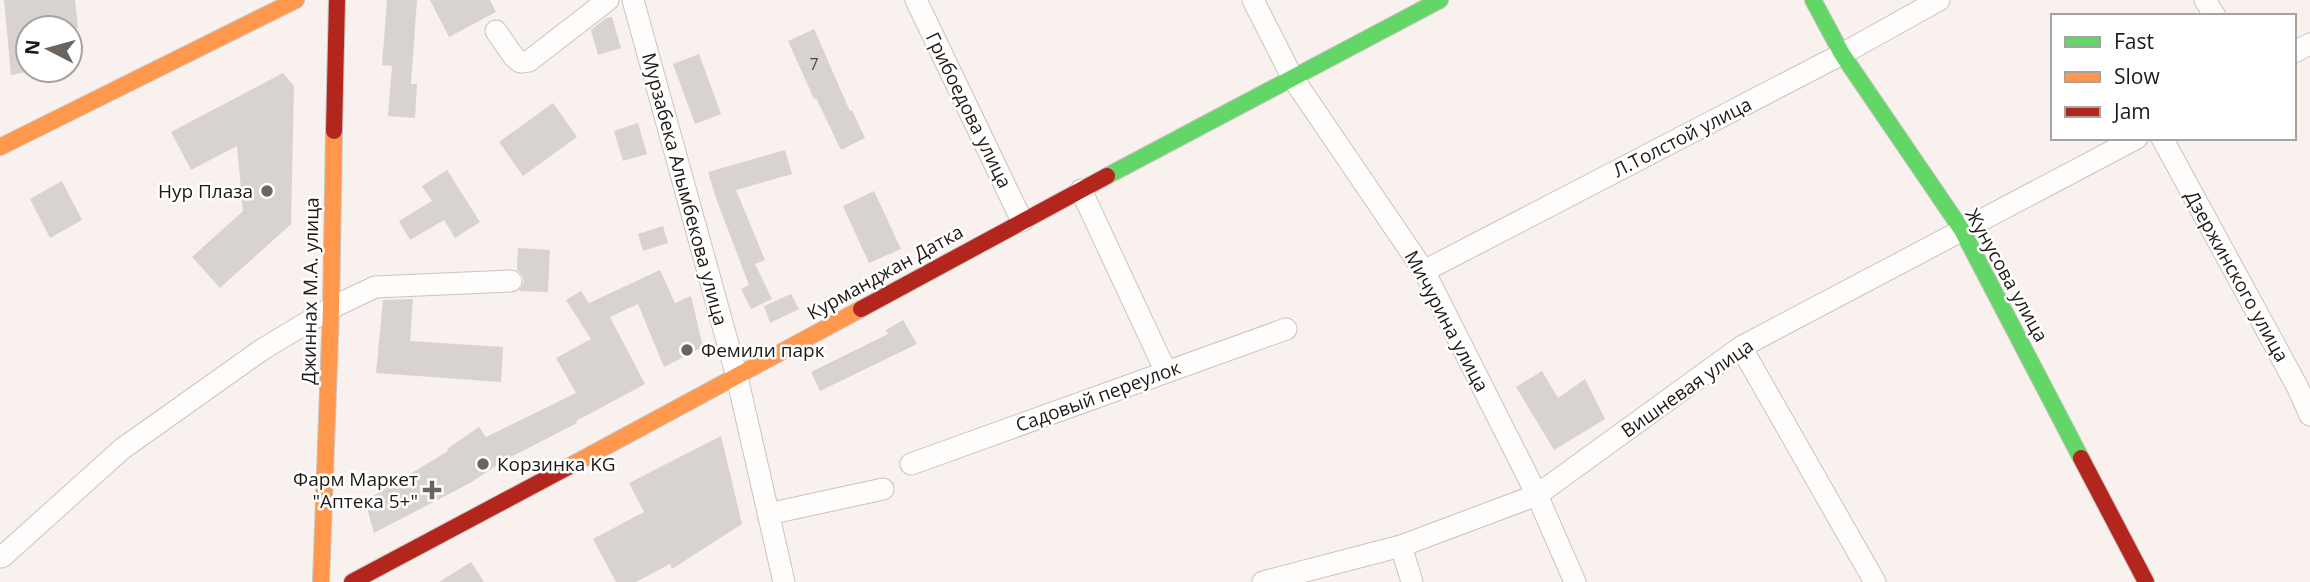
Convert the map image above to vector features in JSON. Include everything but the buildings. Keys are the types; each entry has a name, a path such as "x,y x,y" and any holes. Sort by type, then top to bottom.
{"main road":[{"path":"0,147 296,0"},
{"name":"Джиннах М.А. улица","path":"321,582 331,307 337,0"},
{"name":"Курманджан Датка","path":"352,582 737,377 1022,221 1440,0"},
{"name":"Жунусова улица","path":"1813,0 1842,54 1962,230 2146,582"}],"street":[{"path":"496,31 514,57 520,62 529,61 608,0"},
{"name":"Мурзабека Алымбекова улица","path":"633,0 737,377 784,582"},
{"name":"Грибоедова улица","path":"916,0 1022,221"},
{"name":"Мичурина улица","path":"1253,0 1292,77 1424,271 1537,495 1576,582"},
{"name":"Л.Толстой улица","path":"1424,271 1842,54 1939,0"},
{"name":"Вишневая улица","path":"1263,582 1401,546 1537,495 1741,347 2133,140"},
{"name":"Дзержинского улица","path":"2163,140 2297,386 2310,415"},
{"path":"1081,190 1166,372"},
{"path":"2,557 122,449 263,349 331,307 375,287 510,281"},
{"name":"Садовый переулок","path":"911,464 1286,329"},
{"path":"1741,347 1875,582"},
{"path":"768,514 883,489"},
{"path":"1401,546 1412,582"}],"traffic: fast":[{"path":"1107,176 1440,0"},
{"path":"1813,0 1842,54 1962,230 2081,458"}],"traffic: slow":[{"path":"0,147 296,0"},
{"path":"321,582 331,308 334,131"},
{"path":"568,467 861,309"}],"traffic: jam":[{"path":"334,131 337,0"},
{"path":"861,309 1107,176"},
{"path":"2081,458 2146,582"},
{"path":"352,582 568,467"}],"place":[{"name":"Нур Плаза","path":"267,191"},
{"name":"Фемили парк","path":"687,350"},
{"name":"Корзинка KG","path":"483,464"},
{"name":"Фарм Маркет \"Аптека 5+\"","path":"432,490"}]}
